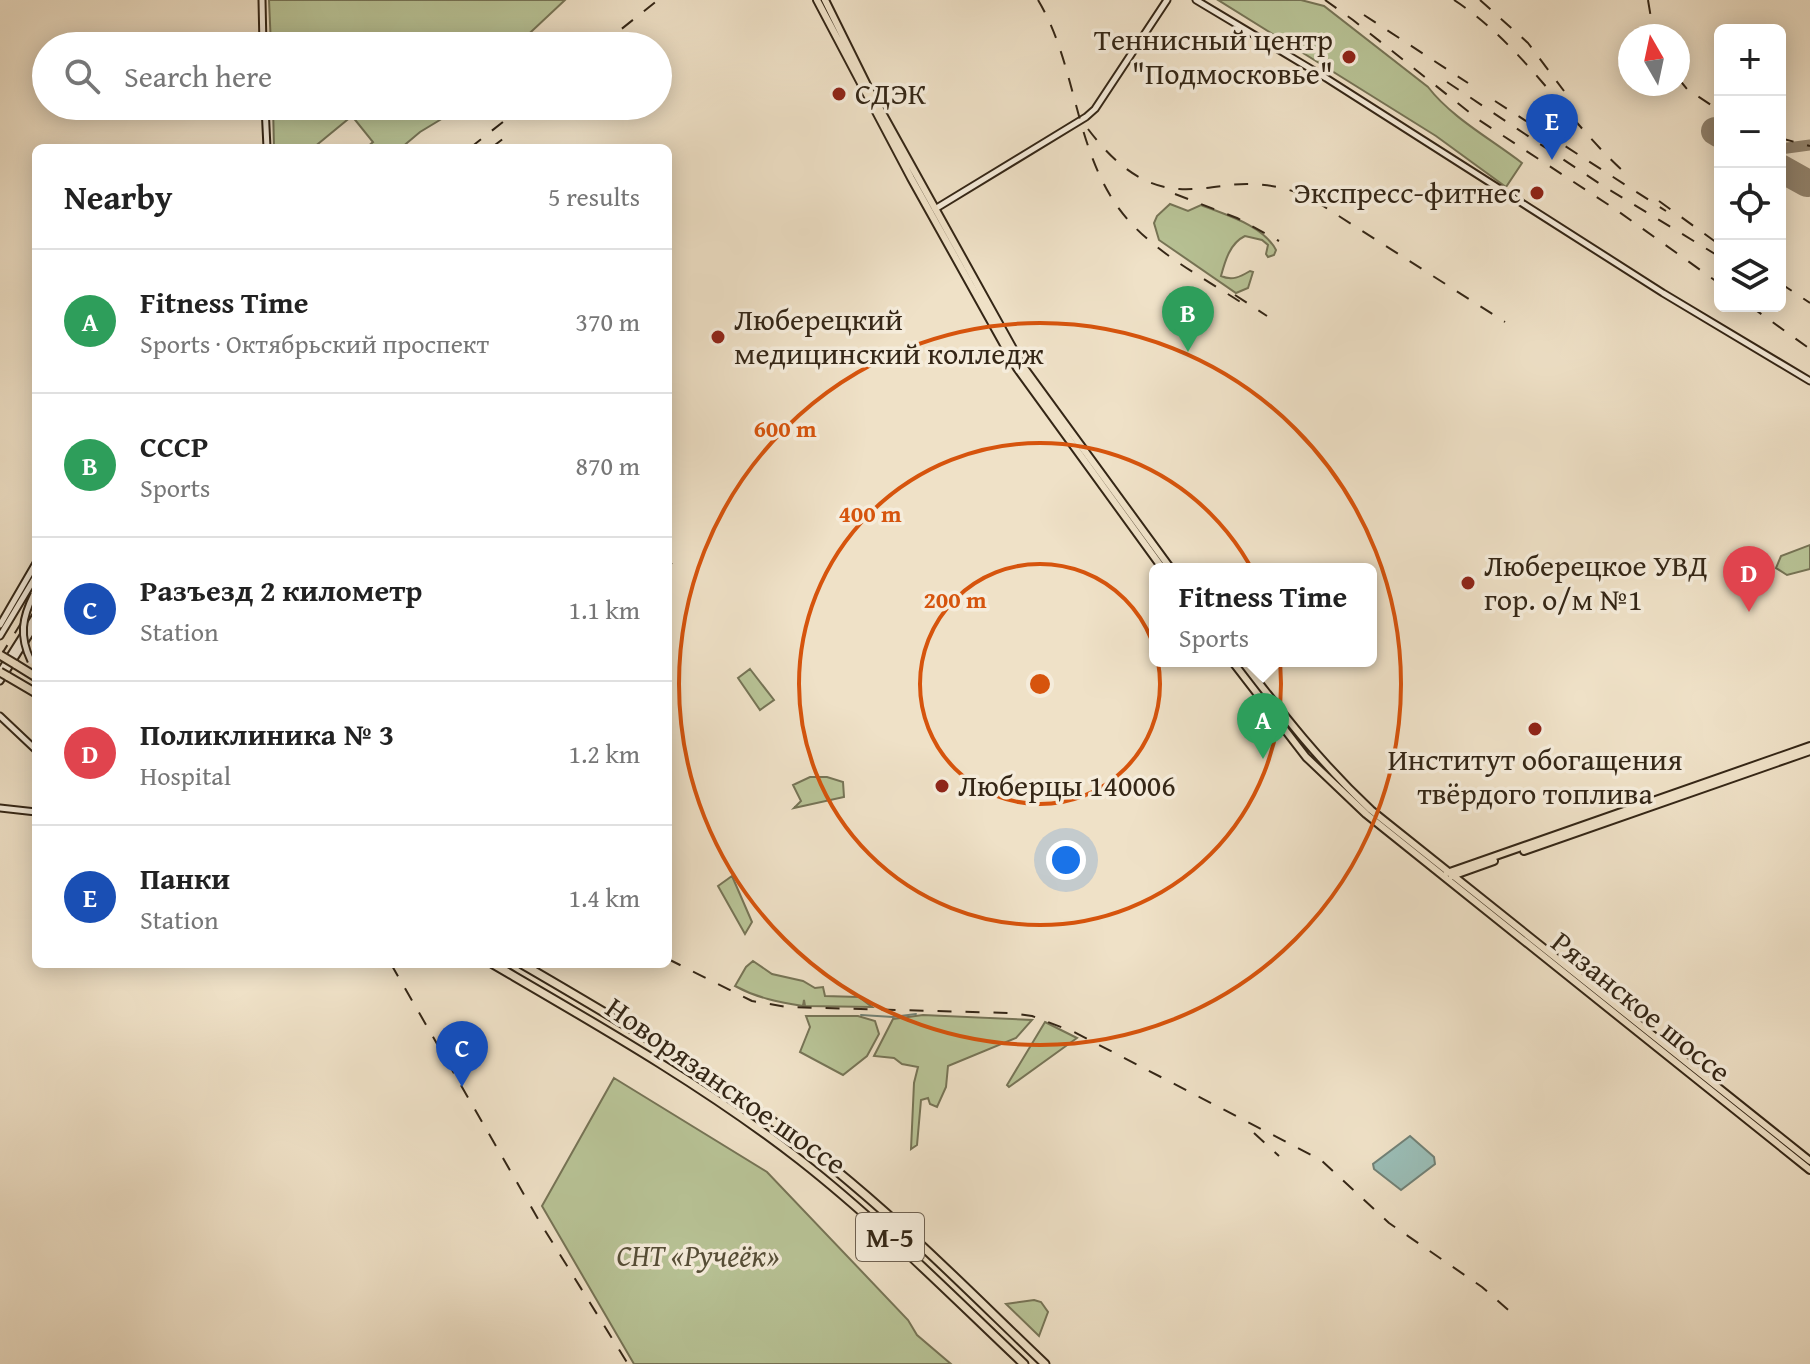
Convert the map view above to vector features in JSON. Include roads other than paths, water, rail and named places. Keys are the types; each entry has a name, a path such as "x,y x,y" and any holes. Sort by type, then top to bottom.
{"highway":[{"path":"0,655 32,675"},
{"path":"2,675 32,691"},
{"name":"Новорязанское шоссе","path":"500,968 654,1061 799,1159 881,1229 1024,1364"},
{"name":"Новорязанское шоссе","path":"529,968 715,1081 800,1142 850,1181 1045,1364"}],"main road":[{"path":"262,0 263,32"},
{"path":"817,0 1010,356 1063,434 1159,563"},
{"path":"825,0 871,93 1022,365 1167,563"},
{"path":"935,209 1095,109 1167,0"},
{"path":"1196,0 1326,78 1663,293 1810,381"},
{"path":"266,120 267,144"},
{"path":"0,636 10,607 32,570"},
{"path":"3,623 32,582"},
{"path":"32,599 22,628 32,663"},
{"path":"0,613 10,607"},
{"path":"2,675 32,622"},
{"path":"2,675 32,630"},
{"path":"1237,667 1324,777 1447,875"},
{"path":"1247,667 1302,740 1331,772 1447,875"},
{"path":"0,716 32,746"},
{"path":"0,722 9,726"},
{"path":"1447,875 1810,749"},
{"path":"1447,875 1810,749"},
{"path":"0,808 32,812"},
{"path":"1467,888 1465,880 1471,869"},
{"name":"Рязанское шоссе","path":"1447,875 1810,1161"},
{"name":"Рязанское шоссе","path":"1447,875 1810,1170"}],"water":[{"path":"1410,1136 1434,1157 1435,1164 1401,1190 1374,1169 1373,1164"}],"waterway":[{"path":"861,1015 893,1017 916,1014"}],"railway":[{"path":"618,32 658,0"},
{"path":"1038,0 1059,47 1089,148 1110,195 1152,243 1242,303"},
{"path":"1325,0 1479,120 1615,209 1714,280"},
{"path":"1454,0 1503,40 1631,178"},
{"path":"1480,0 1528,43 1564,91"},
{"path":"1648,0 1652,24"},
{"path":"1364,15 1468,83"},
{"path":"1447,82 1600,184 1714,253"},
{"path":"1690,91 1714,107"},
{"path":"1495,101 1666,211"},
{"path":"475,144 505,120"},
{"path":"1088,129 1116,160 1151,183 1179,189 1260,185 1309,197 1505,322"},
{"path":"496,144 508,135"},
{"path":"1786,140 1810,146"},
{"path":"1175,194 1237,218 1279,241"},
{"path":"1659,201 1714,241"},
{"path":"1786,287 1810,303"},
{"path":"1235,295 1267,316"},
{"path":"1758,312 1810,349"},
{"path":"0,657 32,605"},
{"path":"672,961 752,1001 787,1007 1010,1013 1032,1016 1074,1032 1321,1160 1389,1223 1482,1287 1514,1315"},
{"path":"393,968 541,1224 628,1364"},
{"path":"1254,1133 1279,1156"}],"place":[{"name":"Теннисный центр \"Подмосковье\"","path":"1349,57"},
{"name":"СДЭК","path":"839,94"},
{"name":"Панки","path":"1552,160"},
{"name":"Экспресс-фитнес","path":"1537,193"},
{"name":"Люберецкий медицинский колледж","path":"718,337"},
{"name":"СССР","path":"1188,352"},
{"name":"Люберецкое УВД гор. о/м №1","path":"1468,583"},
{"name":"Поликлиника № 3","path":"1749,612"},
{"name":"Институт обогащения твёрдого топлива","path":"1535,729"},
{"name":"Fitness Time","path":"1263,759"},
{"name":"Люберцы 140006","path":"942,786"},
{"name":"Разъезд 2 километр","path":"462,1087"}],"park label":[{"name":"СНТ «Ручеёк»","path":"698,1256"}]}
